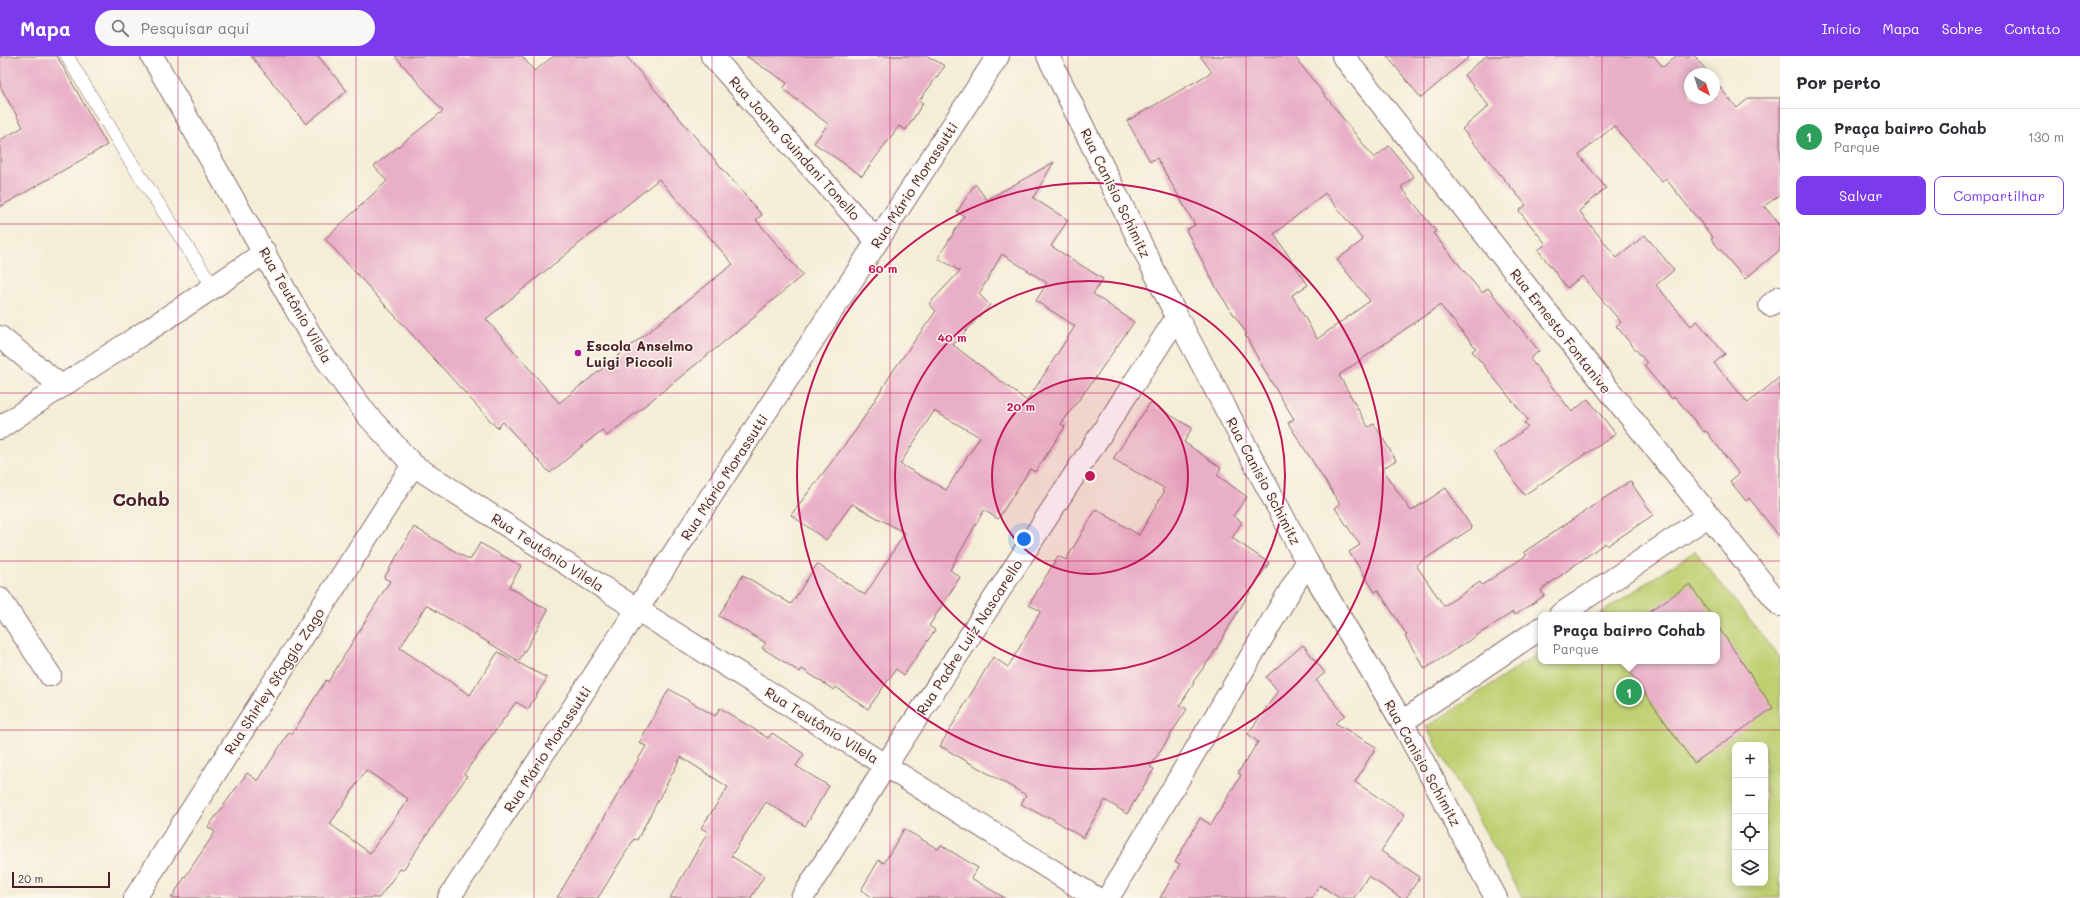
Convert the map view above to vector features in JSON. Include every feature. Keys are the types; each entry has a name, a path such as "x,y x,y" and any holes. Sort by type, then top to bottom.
{"street":[{"name":"Rua Teutônio Vilela","path":"152,56 265,252 318,348 367,415 413,465 638,610 1096,898"},
{"name":"Rua Joana Guindani Tonello","path":"712,56 877,241"},
{"name":"Rua Mário Morassutti","path":"449,898 998,56"},
{"name":"Rua Canisio Schimitz","path":"1048,56 1178,318 1307,562 1402,722 1496,898"},
{"name":"Rua Ernesto Fontanive","path":"1347,57 1708,516 1780,605"},
{"path":"0,428 60,385 214,288 265,252"},
{"name":"Rua Padre Luiz Nascarello","path":"802,898 886,765 1178,318"},
{"path":"0,337 60,385"},
{"name":"Rua Shirley Sfoggia Zago","path":"135,898 413,465"},
{"path":"1564,612 1708,516"},
{"path":"1108,898 1307,562"},
{"path":"0,598 50,675"},
{"path":"1402,722 1538,630"}],"lane":[{"path":"67,56 127,156 214,288"}],"green space":[{"path":"1695,551 1780,658 1780,898 1523,898 1426,727 1538,654 1538,664 1720,664 1720,612 1603,612"}],"building":[{"path":"0,56 57,56 107,145 0,207 0,140 23,127 0,86"},
{"path":"251,56 318,56 347,91 306,124"},
{"path":"395,56 522,56 534,71 554,56 626,56 762,215 756,220 803,275 755,315 756,316 607,436 602,430 550,473 503,422 497,428 325,239 387,181 374,166 443,111","holes":["659,179 733,264 559,403 486,319"]},
{"path":"746,56 927,56 945,66 919,101 923,103 906,130 899,126 862,176 814,143 828,124 783,89 787,83"},
{"path":"1200,56 1294,56 1374,158 1389,146 1414,177 1401,187 1436,231 1433,233 1482,293 1488,288 1539,351 1530,359 1572,412 1588,399 1616,434 1524,495 1494,452 1528,427 1524,423 1528,420 1472,351 1476,348 1440,305 1339,375 1368,427 1374,424 1396,460 1382,469 1411,511 1446,488 1472,528 1416,565 1444,606 1480,582 1482,585 1527,555 1524,552 1630,481 1653,515 1607,546 1605,543 1541,590 1544,596 1515,615 1513,612 1425,669 1405,636 1407,635 1378,590 1375,592 1349,552 1360,545 1335,508 1340,504 1288,423 1294,419 1245,335 1247,334 1218,291 1186,230 1195,225 1157,158 1150,161 1127,121 1212,72","holes":["1325,193 1363,240 1337,260 1370,301 1317,339 1292,295 1308,285 1274,234"]},
{"path":"1387,56 1470,56 1421,98"},
{"path":"1486,56 1654,56 1663,67 1676,56 1695,56 1704,68 1684,68 1684,104 1720,104 1720,87 1737,108 1749,98 1780,98 1780,195 1764,206 1780,225 1780,250 1745,279 1711,239 1713,238 1666,179 1662,182 1614,126 1579,155 1606,188 1579,211 1617,258 1645,235 1674,270 1656,285 1691,326 1697,321 1725,354 1714,363 1748,403 1780,377 1780,537 1749,498 1746,501 1730,481 1739,474 1706,431 1704,432 1675,397 1672,399 1644,366 1647,363 1616,326 1621,322 1582,276 1567,288 1538,250 1546,244 1519,211 1526,205 1462,129 1489,106 1464,75"},
{"path":"1054,162 1033,198 1068,220 1051,246 1103,279 1093,294 1134,322 1061,424 1065,427 1035,472 1030,469 998,519 984,510 950,570 960,577 929,626 935,630 904,675 896,669 868,709 836,687 834,690 802,669 800,672 762,648 766,643 719,616 743,575 791,604 817,564 865,595 905,533 852,504 826,540 791,515 856,430 895,368 936,311 929,304 960,271 938,258 964,216 957,212 975,184 987,200","holes":["1002,254 1047,283 1036,301 1075,326 1027,401 953,345 990,305 979,294","934,411 980,437 946,490 900,464"]},
{"path":"1150,403 1192,428 1184,442 1221,468 1217,475 1247,497 1233,516 1242,522 1232,538 1269,563 1246,598 1212,656 1193,682 1194,683 1180,705 1187,709 1150,767 1154,769 1127,814 1105,800 1083,838 1048,816 1047,818 1021,804 1026,795 940,746 993,657 1008,667 1041,611 1029,605 1058,556 1066,560 1096,509 1139,535 1164,492 1162,491 1164,488 1113,459"},
{"path":"414,527 470,560 480,543 521,566 509,587 548,610 519,661 426,605 400,648 470,695 498,652 547,678 528,709 516,702 464,774 467,776 403,870 400,869 379,898 171,898 215,832 208,827 247,773 258,781 289,732 292,734 326,680 328,682 390,581 384,578","holes":["366,770 408,799 370,853 330,824"]},
{"path":"1690,584 1709,612 1648,612"},
{"path":"1720,629 1773,708 1694,763 1624,664 1720,664"},
{"path":"1303,645 1325,673 1316,680 1345,715 1335,723 1376,747 1355,782 1405,815 1381,851 1420,877 1406,898 1401,898 1368,876 1354,898 1339,898 1320,885 1312,898 1160,898 1180,864 1175,862 1200,818 1211,825 1241,775 1238,773 1258,742 1248,734 1278,691 1266,677"},
{"path":"669,689 715,716 720,708 768,738 772,733 804,754 796,766 829,786 805,826 766,802 731,856 764,876 751,898 670,898 708,832 701,828 728,787 681,757 637,840 634,839 598,898 557,898 646,746 639,743"},
{"path":"904,829 938,849 941,845 978,868 971,878 1005,898 874,898 861,890 879,860 884,863"}],"place":[{"name":"Escola Anselmo Luigi Piccoli","path":"578,353"},
{"name":"Praça bairro Cohab","path":"1629,692"}],"district":[{"name":"Cohab","path":"141,499"}]}
